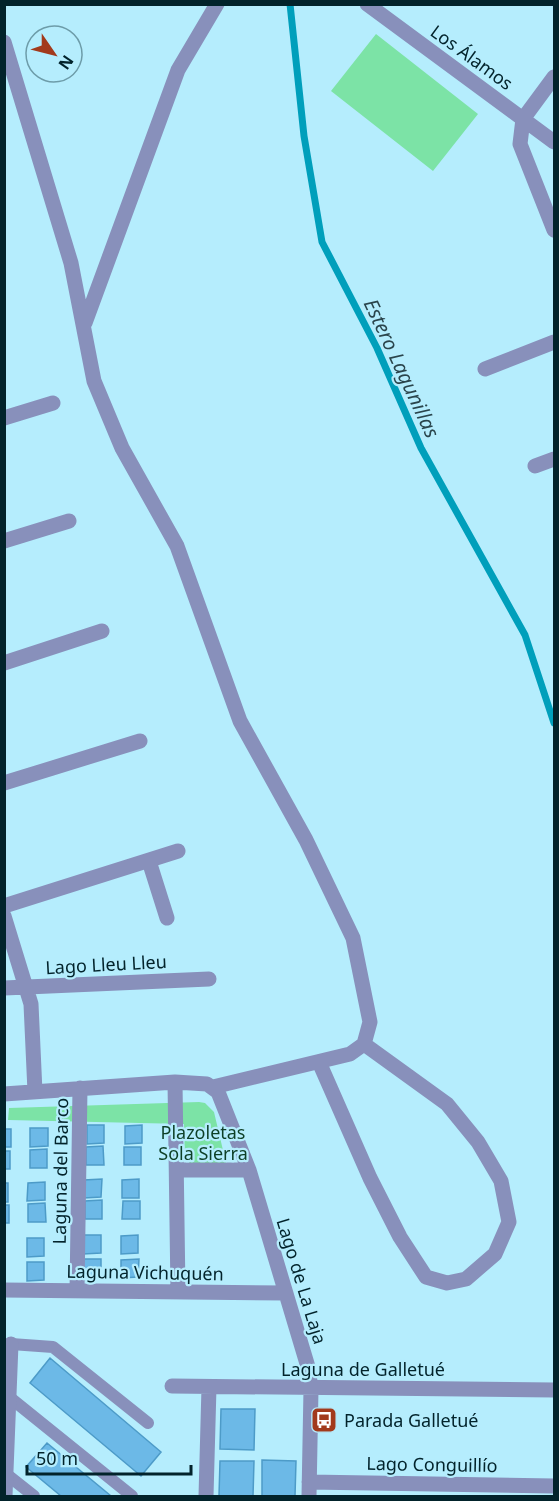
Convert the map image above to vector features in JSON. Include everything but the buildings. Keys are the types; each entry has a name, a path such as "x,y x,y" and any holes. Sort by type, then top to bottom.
{"street":[{"path":"85,323 178,70 217,4"},
{"name":"Los Álamos","path":"367,4 555,142"},
{"path":"4,42 71,263 85,323 94,381 122,448 177,546 240,721 306,840 353,938 370,1022 364,1044 350,1054 213,1087 200,1082 4,1094"},
{"path":"555,77 523,119 522,151 555,230"},
{"path":"485,369 555,342"},
{"path":"4,418 53,403"},
{"path":"534,466 555,459"},
{"path":"4,541 69,521"},
{"path":"4,663 102,631"},
{"path":"4,783 140,741"},
{"path":"4,906 178,851"},
{"path":"149,861 167,918"},
{"path":"4,916 31,1004 35,1092"},
{"name":"Lago Lleu Lleu","path":"4,988 209,979"},
{"path":"319,1062 380,1198 400,1237 426,1277 447,1283 466,1279 495,1254 509,1222 501,1181 478,1142 447,1104 364,1044"},
{"path":"175,1083 178,1292"},
{"name":"Lago de La Laja","path":"213,1087 223,1099 249,1170 308,1367 311,1389 309,1489"},
{"name":"Laguna del Barco","path":"77,1291 80,1088"},
{"path":"177,1170 249,1170"},
{"name":"Laguna Vichuquén","path":"4,1290 285,1293"},
{"path":"5,1497 11,1344"},
{"name":"Laguna de Galletué","path":"172,1386 555,1390"},
{"path":"206,1497 209,1387"},
{"name":"Lago Conguillío","path":"309,1489 555,1486"}],"lane":[{"path":"11,1344 53,1347 148,1423"},
{"path":"8,1396 132,1497"},
{"path":"5,1473 34,1497"}],"green space":[{"path":"376,34 478,114 433,171 331,91"},
{"name":"Plazoletas Sola Sierra","path":"205,1103 214,1112 226,1163 190,1163 185,1158 184,1124 8,1120 9,1108"}],"waterway":[{"name":"Estero Lagunillas","path":"290,4 304,136 322,242 377,348 421,448 525,635 554,723"}],"place":[{"name":"Parada Galletué","path":"324,1420"}]}
